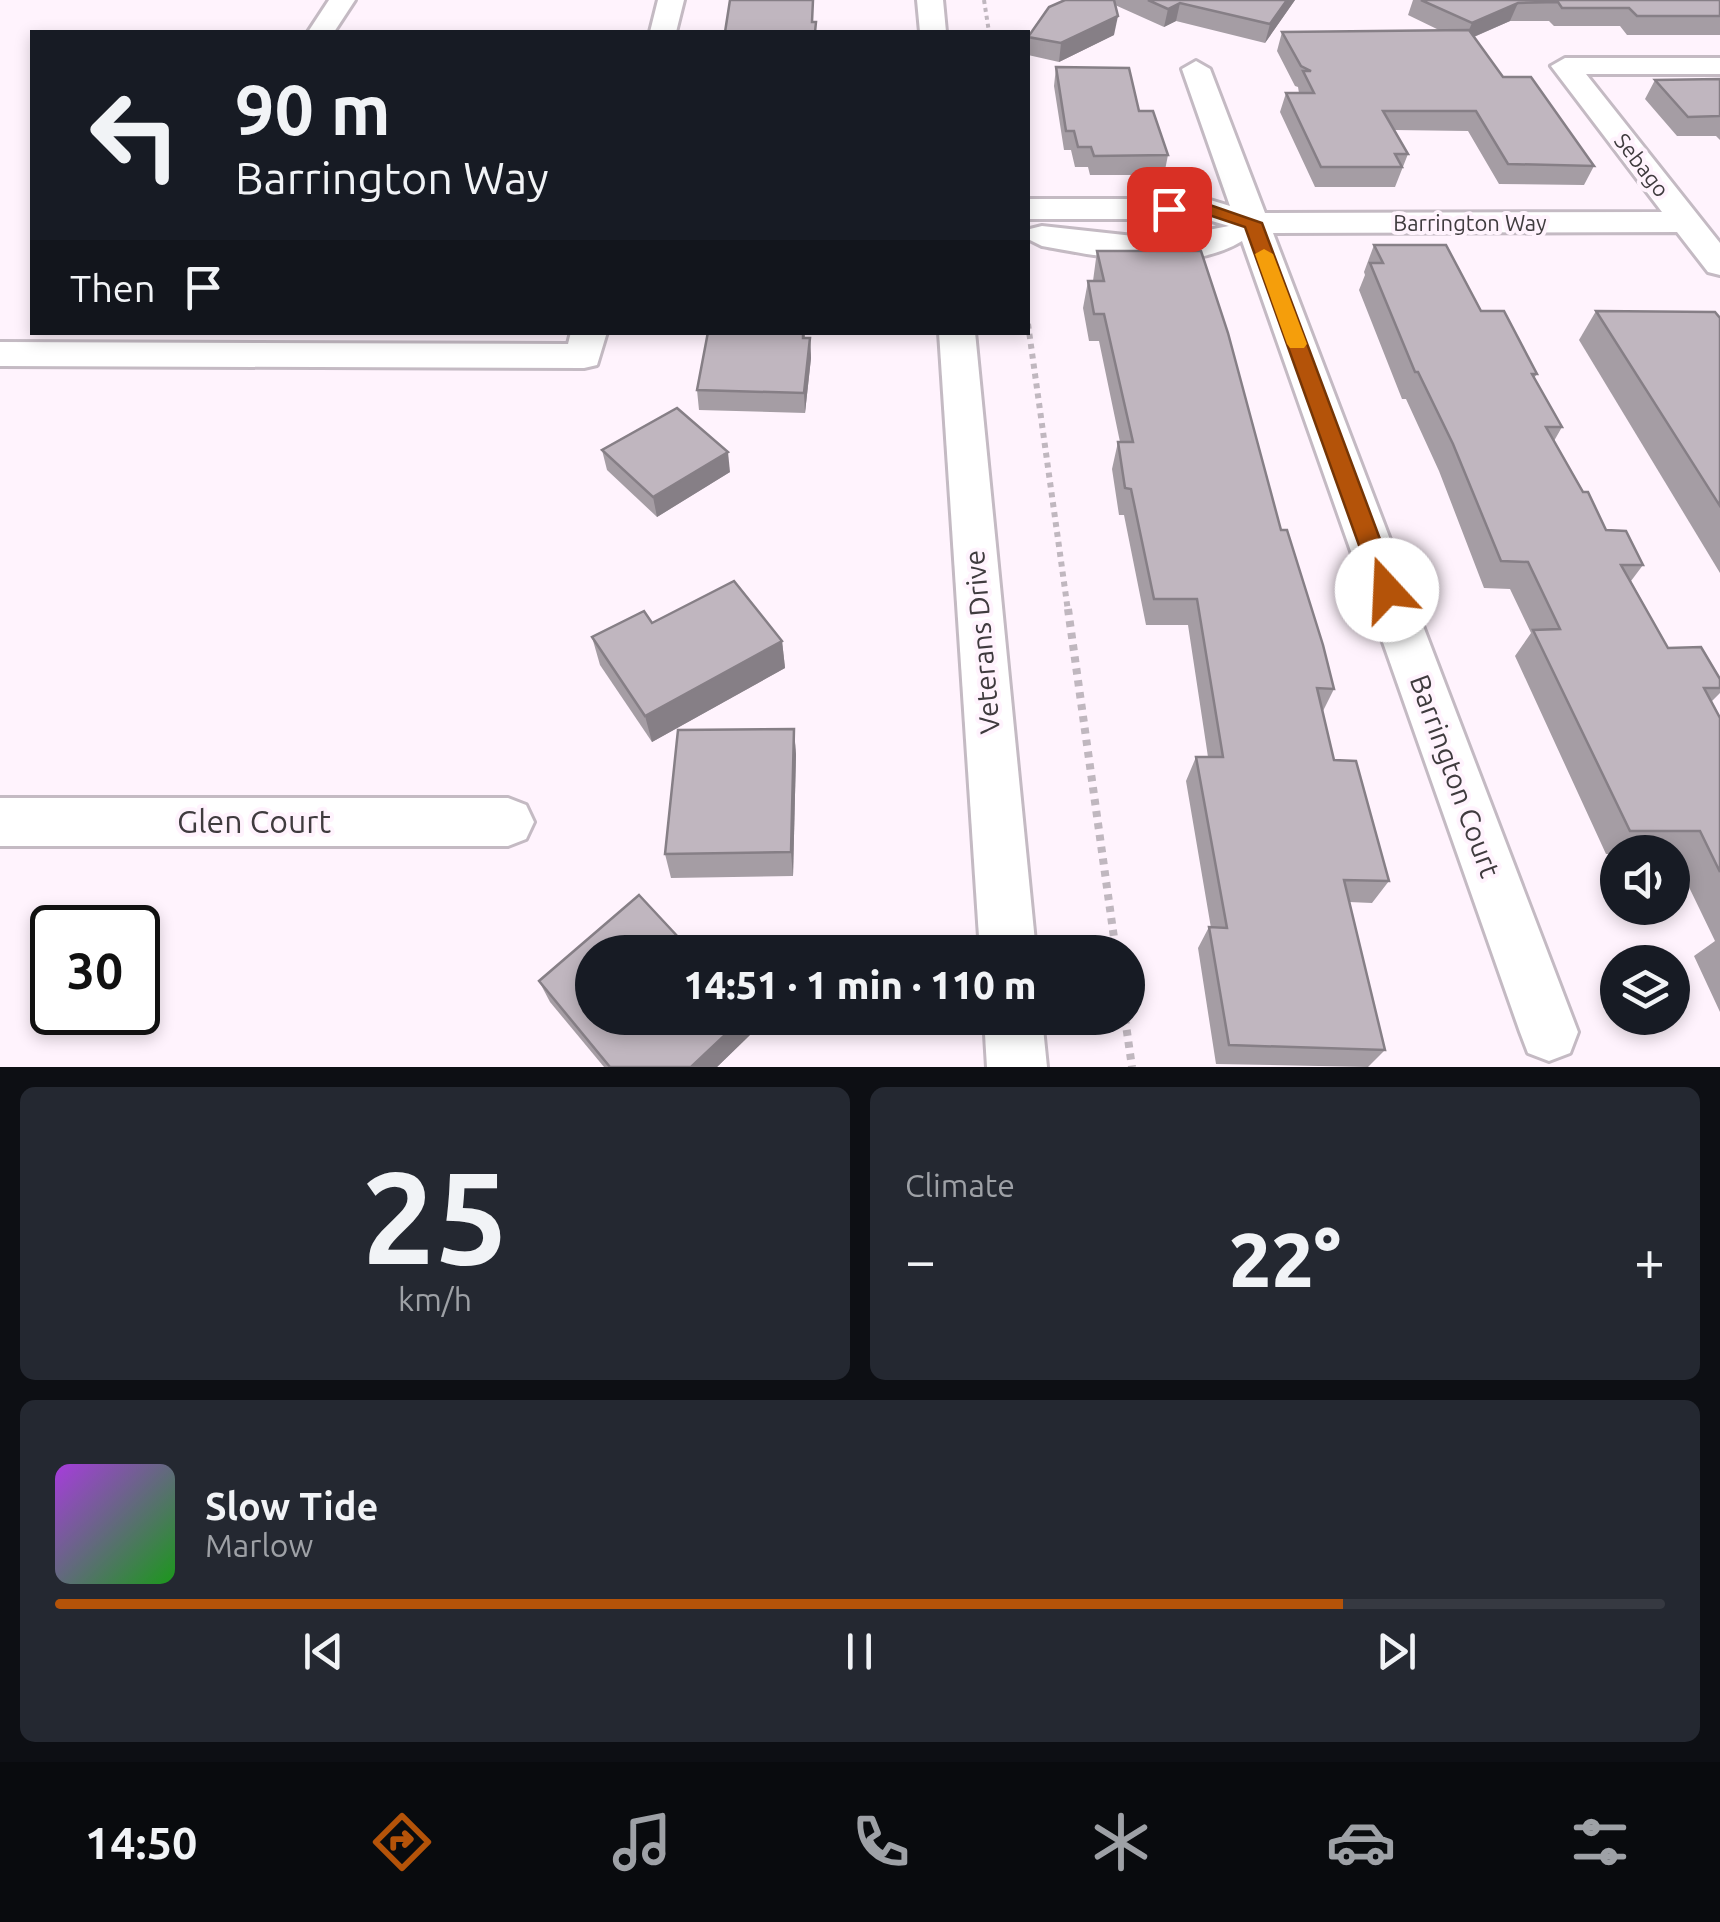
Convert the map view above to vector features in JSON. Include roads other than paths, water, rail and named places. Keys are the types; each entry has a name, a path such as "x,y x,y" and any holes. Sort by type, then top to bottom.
{"street":[{"path":"323,30 342,0"},
{"path":"664,30 671,0"},
{"path":"930,0 933,30"},
{"name":"Sebago","path":"1720,66 1564,66 1720,265"},
{"name":"Barrington Court","path":"1196,69 1241,230 1550,1032"},
{"name":"Barrington Way","path":"1032,227 1136,222 1241,230 1686,222"},
{"path":"1032,227 1102,246 1206,246 1241,230"},
{"name":"Veterans Drive","path":"957,335 1007,935"},
{"path":"0,354 125,343 586,344"},
{"name":"Glen Court","path":"0,822 508,822"},
{"path":"1014,1035 1017,1067"}]}
